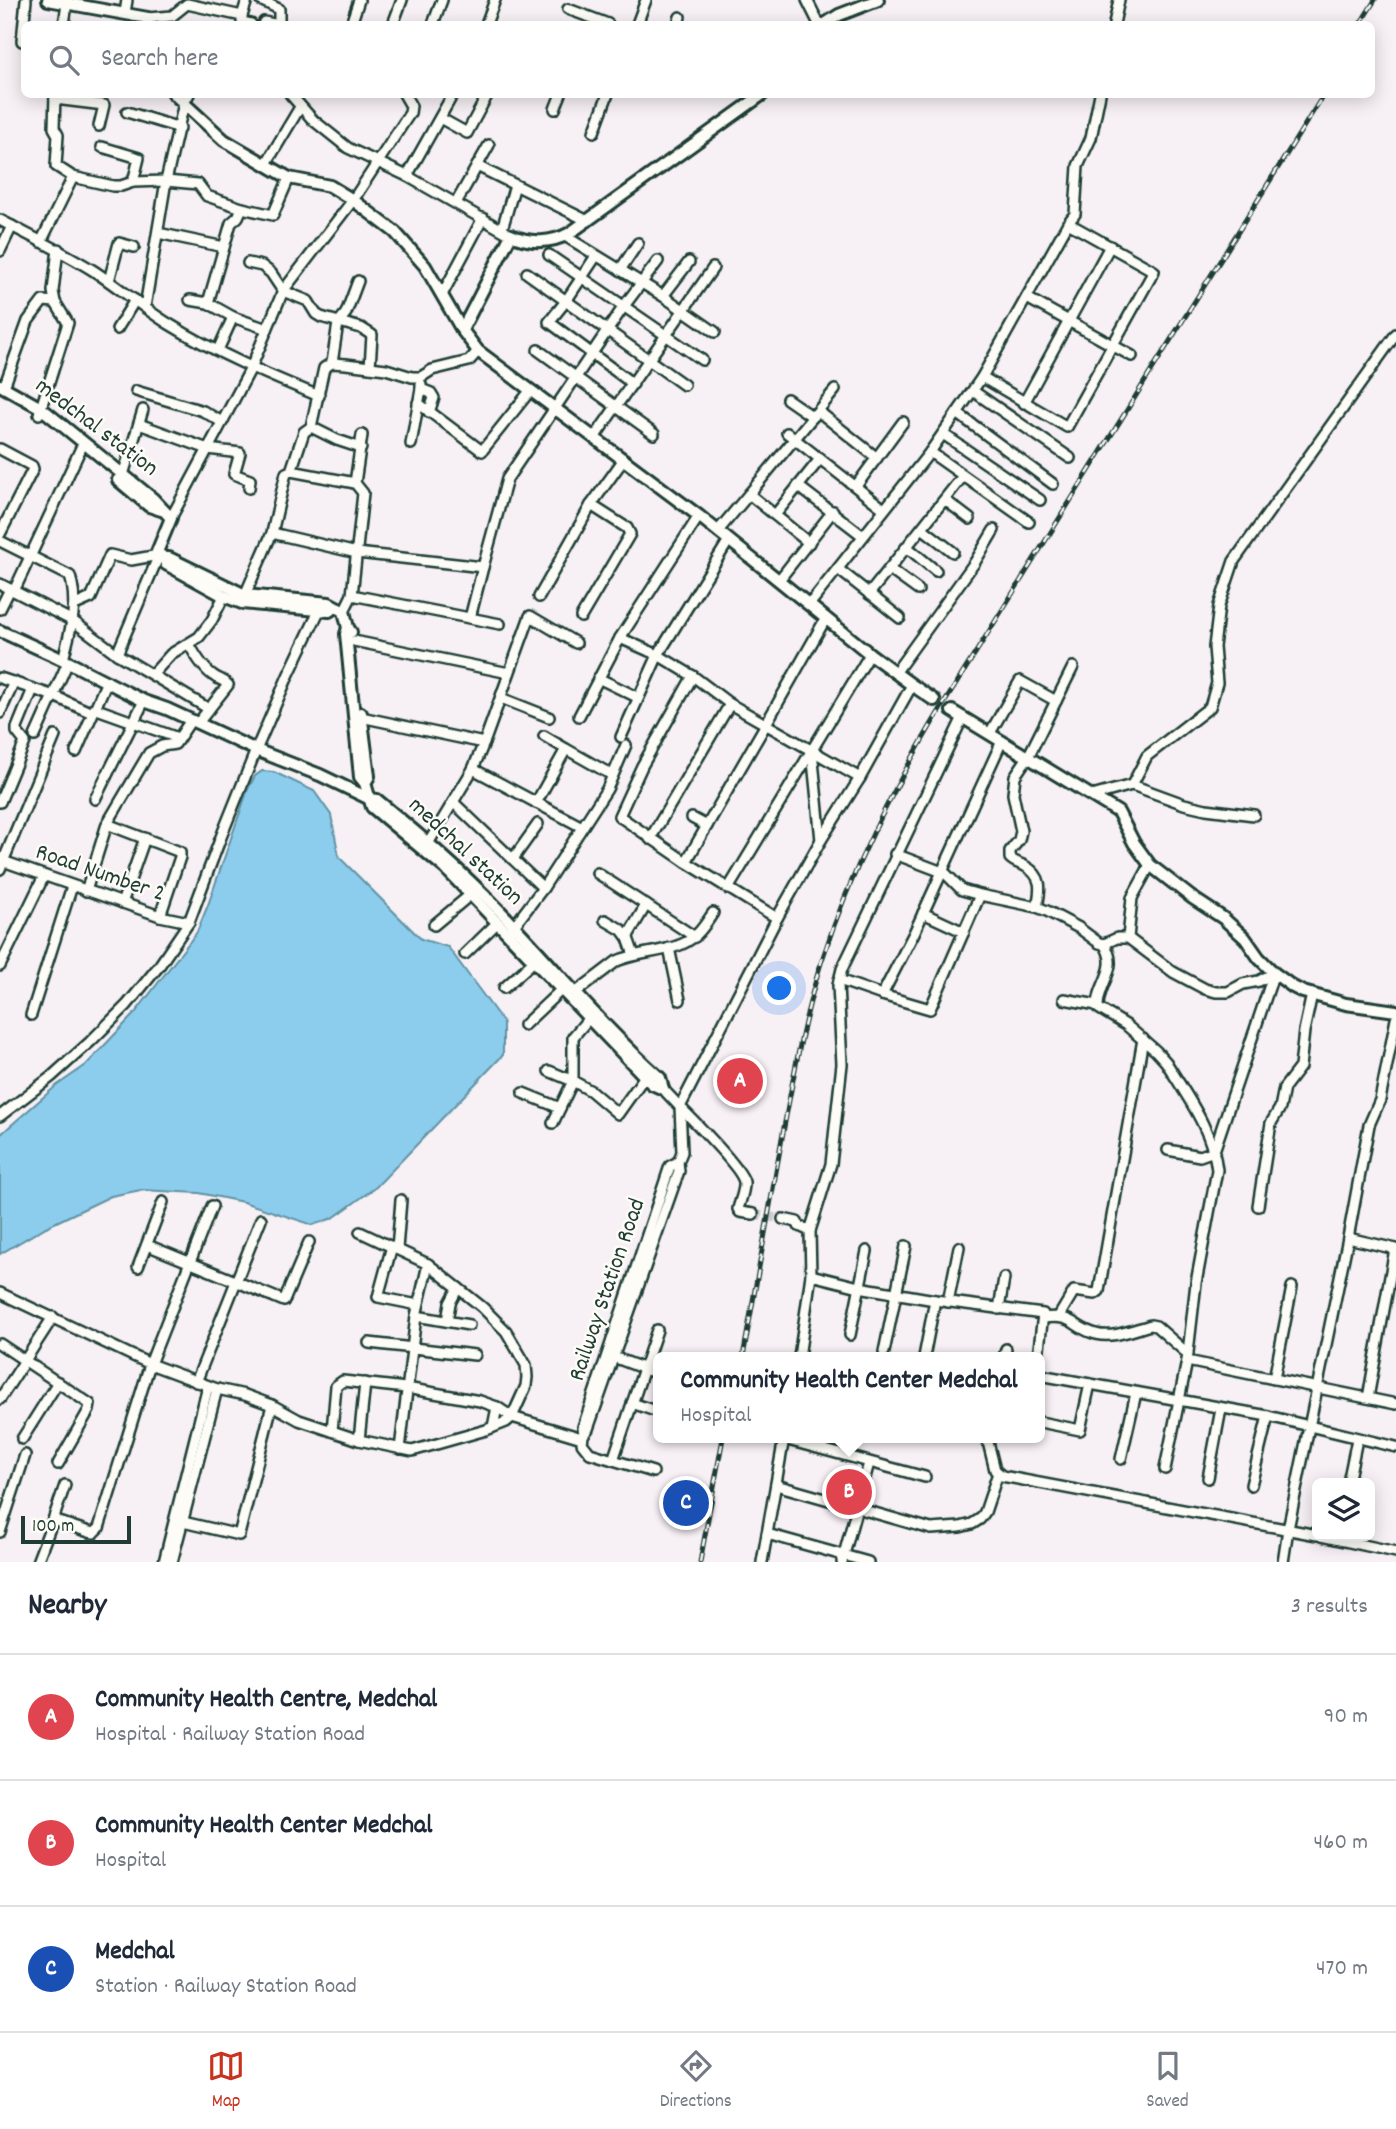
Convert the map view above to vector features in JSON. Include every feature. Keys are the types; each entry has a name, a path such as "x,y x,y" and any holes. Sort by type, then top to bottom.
{"street":[{"path":"24,21 26,0"},
{"path":"48,0 94,4 148,21 172,16 187,4 242,16"},
{"path":"125,13 127,0"},
{"path":"242,21 247,0"},
{"path":"260,0 279,9 279,21"},
{"path":"352,21 359,0"},
{"path":"394,21 402,0"},
{"path":"434,21 442,0"},
{"path":"487,21 495,0"},
{"path":"638,21 646,0"},
{"path":"807,0 818,21"},
{"path":"830,21 878,0"},
{"path":"1115,21 1119,0"},
{"path":"63,2 64,21"},
{"path":"568,9 588,21"},
{"path":"55,98 54,128 58,135 56,166 73,177 113,186 133,182 166,181 198,184 207,197 273,215 289,177"},
{"path":"61,98 104,105 99,126"},
{"path":"293,98 340,142 519,239 540,241 565,236 757,98"},
{"path":"245,595 272,533 286,473 291,471 355,483 363,493 352,594 340,609 329,611 242,603 166,564 157,552 166,514 208,449 251,368 284,291 379,164 410,113 411,106 407,98"},
{"path":"407,176 451,98"},
{"path":"440,118 467,133 483,98"},
{"path":"555,109 559,98"},
{"path":"594,132 607,98"},
{"path":"809,605 930,452 982,377 1075,214 1078,166 1091,138 1099,98"},
{"path":"145,307 166,181 187,99"},
{"path":"187,99 223,140 289,177 330,186 354,200 395,232 425,266 462,330 478,351 699,516 895,673 934,700"},
{"path":"266,164 300,107"},
{"path":"127,112 180,128"},
{"path":"456,203 489,145"},
{"path":"102,147 139,158 133,182"},
{"path":"477,166 587,221"},
{"path":"41,242 73,177"},
{"path":"462,330 506,232 516,185"},
{"path":"208,303 231,223 242,208"},
{"path":"442,295 483,218"},
{"path":"0,220 58,249 109,281 170,325 251,368 319,396"},
{"path":"982,377 1067,427 1154,271 1069,223"},
{"path":"0,251 12,226"},
{"path":"158,233 224,247"},
{"path":"565,236 663,296 715,332"},
{"path":"109,281 118,243 134,247"},
{"path":"620,270 638,243"},
{"path":"1024,402 1110,246"},
{"path":"40,411 68,323 55,302 53,291 58,249"},
{"path":"549,255 702,360"},
{"path":"596,256 549,322 633,384"},
{"path":"470,618 507,479 624,306 658,261"},
{"path":"663,296 689,262"},
{"path":"248,263 262,266 271,273 284,291 308,301 316,314 361,328 372,335 370,367"},
{"path":"594,438 713,268"},
{"path":"527,273 684,385"},
{"path":"331,363 338,323 346,313 358,281"},
{"path":"1027,298 1132,356"},
{"path":"117,329 135,300"},
{"path":"190,300 208,303 233,317 267,329"},
{"path":"1,388 28,321 43,301 55,302"},
{"path":"218,350 233,317"},
{"path":"1132,785 1147,756 1210,707 1217,683 1214,647 1219,606 1234,561 1396,334"},
{"path":"291,471 304,432 311,427 324,368 331,363 421,377 432,370 469,361 478,351"},
{"path":"538,351 654,434"},
{"path":"411,444 421,377"},
{"name":"medchal station","path":"1,388 40,411 153,499 166,514"},
{"path":"421,389 431,393 434,398 429,412"},
{"path":"718,531 791,436 816,414 835,390"},
{"path":"136,391 203,411 222,422"},
{"path":"418,403 482,451 530,391"},
{"path":"973,391 1070,458"},
{"path":"788,400 816,414 877,458"},
{"path":"123,475 143,410"},
{"name":"medchal station","path":"40,411 149,506 166,514"},
{"path":"957,413 1053,484"},
{"path":"856,486 903,422"},
{"path":"139,424 208,449 240,453 234,474 250,480 249,488"},
{"path":"311,427 361,448"},
{"path":"943,433 1040,500"},
{"path":"355,483 362,435"},
{"path":"791,436 884,509"},
{"path":"0,449 33,469 0,534"},
{"path":"0,609 31,556 81,449"},
{"path":"930,452 1029,522"},
{"path":"539,597 591,505 624,459"},
{"path":"775,515 820,459"},
{"path":"869,594 963,476"},
{"path":"799,486 863,536"},
{"path":"749,494 808,543"},
{"path":"946,500 970,519"},
{"path":"581,617 630,534 627,528 591,505"},
{"path":"779,580 833,511"},
{"path":"579,716 620,638 699,516"},
{"path":"922,528 953,552"},
{"path":"895,673 975,562 994,530"},
{"path":"272,533 357,553 483,567"},
{"path":"511,930 543,888 607,789 638,697 658,655 729,540"},
{"path":"0,541 70,576 74,590 73,621 65,661 54,696 35,736"},
{"path":"907,547 936,571"},
{"path":"75,605 91,598 110,555 131,560 161,556 245,595 329,603 340,609"},
{"path":"117,654 161,556"},
{"path":"838,569 900,618"},
{"path":"889,569 918,590"},
{"path":"0,584 73,621 117,654 209,709"},
{"path":"352,594 500,624"},
{"path":"153,674 171,654 200,637 224,596"},
{"name":"medchal station","path":"340,609 354,641 369,776 365,783 370,799 377,800 429,842 569,993 660,1078 663,1089"},
{"path":"0,1116 61,1068 127,1005 159,966 189,922 256,750 319,611"},
{"path":"429,842 472,769 484,743 530,616 576,643"},
{"path":"686,862 826,618"},
{"path":"348,628 346,634 360,777 365,783"},
{"path":"0,631 144,701 320,775 370,799 372,807 445,868 497,923 511,930 533,962 569,993 652,1084 663,1089 713,1141 744,1180 740,1212 753,1214"},
{"path":"620,638 658,655 693,676 730,704 860,778"},
{"path":"354,641 509,673"},
{"path":"86,891 107,824 149,753 162,746 175,744 228,685 213,676 189,644"},
{"path":"728,888 870,653"},
{"path":"1037,907 1040,881 1031,871 1014,862 1009,854 1019,840 1021,831 1013,794 1015,776 1028,757 1073,667"},
{"path":"693,676 642,766 619,816 650,839 777,918"},
{"path":"0,678 178,738"},
{"path":"598,678 638,697"},
{"path":"76,752 107,681"},
{"path":"990,733 1020,681 1056,701"},
{"path":"0,713 14,682"},
{"path":"680,1107 777,918 912,685"},
{"path":"0,802 25,741 17,729 33,689"},
{"path":"501,698 550,718"},
{"path":"95,799 144,701"},
{"path":"650,839 730,704"},
{"path":"800,1352 811,1275 810,1231 831,1164 842,1064 839,980 958,714 1118,812 1134,843 1150,865 1223,918 1245,938 1274,973 1303,992 1346,1004 1396,1011"},
{"path":"361,717 484,743"},
{"path":"1,863 55,736"},
{"path":"544,736 612,775"},
{"path":"882,995 1002,741"},
{"path":"536,803 566,749"},
{"path":"812,751 821,840"},
{"path":"472,769 582,827"},
{"path":"1092,796 1132,785 1184,804 1254,815"},
{"path":"453,802 543,888"},
{"path":"692,818 707,826"},
{"path":"107,824 180,852 160,916"},
{"path":"513,859 538,824"},
{"path":"122,902 145,838"},
{"path":"895,854 945,873 961,890 1037,907 1104,944 1111,958 1110,969 1097,1005"},
{"name":"Road Number 2","path":"1,863 160,916 189,922"},
{"path":"1128,939 1132,898 1150,865"},
{"path":"597,873 695,937"},
{"path":"0,967 44,876"},
{"path":"31,1015 72,886"},
{"path":"434,925 470,895"},
{"path":"839,980 930,1009 980,895"},
{"path":"628,938 646,905"},
{"path":"524,1025 617,961 669,948 695,937 713,913"},
{"path":"923,913 964,932"},
{"path":"606,920 622,930 634,955"},
{"path":"465,954 497,923"},
{"path":"1104,944 1117,938 1128,939 1173,972 1216,992 1228,992 1274,973"},
{"path":"669,948 680,1000"},
{"path":"504,988 533,962"},
{"path":"1214,1151 1274,973"},
{"path":"1258,1206 1271,1123 1280,1108 1284,1088 1300,1067 1312,994"},
{"path":"1064,999 1097,1005 1156,1051 1179,1082 1212,1142 1214,1151 1217,1170 1196,1283 1180,1401 1165,1469"},
{"path":"553,1123 573,1080 573,1037 589,1018"},
{"path":"1283,1562 1369,1125 1380,1100 1396,1019"},
{"path":"1059,1316 1074,1291 1095,1294 1099,1291 1143,1039"},
{"path":"549,1070 591,1091 618,1114 645,1076"},
{"path":"523,1093 560,1108"},
{"name":"Railway Station Road","path":"583,1436 583,1427 626,1308 670,1166 678,1162 682,1152 680,1107"},
{"path":"1168,1150 1200,1156 1214,1151"},
{"path":"401,1200 395,1247 378,1297 418,1305"},
{"path":"138,1267 163,1202"},
{"path":"53,1520 94,1533 99,1528 150,1364 212,1206"},
{"path":"783,1219 797,1222 806,1217 813,1219"},
{"path":"196,1382 261,1219"},
{"path":"797,1222 799,1226 810,1231"},
{"path":"0,1293 150,1364 196,1382 245,1395 299,1419 359,1440 412,1451 506,1422 512,1417 527,1377 526,1365 506,1331 482,1307 428,1264 360,1231"},
{"path":"1348,1238 1395,1249 1368,1398"},
{"path":"147,1245 284,1301 309,1242"},
{"path":"884,1352 906,1246"},
{"path":"948,1302 959,1247"},
{"path":"850,1335 867,1251"},
{"path":"400,1449 416,1316 428,1264"},
{"path":"811,1275 895,1294 1043,1314 1039,1352"},
{"path":"999,1309 1004,1278"},
{"path":"1274,1378 1292,1287"},
{"path":"446,1321 450,1303 458,1288"},
{"path":"925,1352 935,1300"},
{"path":"416,1316 469,1325"},
{"path":"1043,1318 1059,1316 1097,1334 1156,1326 1187,1358 1396,1404"},
{"path":"0,1399 53,1317"},
{"path":"612,1460 657,1330"},
{"path":"369,1343 475,1355"},
{"path":"0,1344 87,1401 91,1407 58,1464"},
{"path":"610,1355 653,1372"},
{"path":"1045,1376 1268,1416 1396,1447"},
{"path":"332,1431 336,1386 342,1381 406,1388 480,1401 512,1417 583,1436 582,1443 590,1452 653,1472"},
{"path":"22,1439 58,1382"},
{"path":"359,1440 365,1383"},
{"path":"1045,1423 1080,1430 1090,1384"},
{"path":"172,1562 213,1387"},
{"path":"164,1562 213,1387"},
{"path":"1121,1459 1136,1392"},
{"path":"632,1403 653,1410"},
{"path":"239,1535 272,1405"},
{"path":"493,1427 496,1407"},
{"path":"1208,1478 1222,1409"},
{"path":"1251,1485 1268,1416"},
{"path":"1349,1478 1357,1439"},
{"path":"762,1562 783,1443"},
{"path":"801,1443 925,1477"},
{"path":"988,1443 995,1470 1002,1476 1312,1534"},
{"path":"0,1532 25,1455"},
{"path":"843,1559 869,1463"},
{"path":"776,1485 931,1529 960,1527 981,1519 999,1473"},
{"path":"37,1562 65,1485"},
{"path":"183,1522 251,1539"},
{"path":"767,1534 843,1559 868,1562"},
{"path":"1346,1541 1396,1552"}],"water":[{"path":"262,771 274,772 314,791 331,815 339,857 421,939 448,947 503,1022 503,1055 376,1187 333,1218 313,1225 243,1202 199,1193 141,1190 111,1196 46,1227 0,1254 0,1135 56,1086 86,1065 135,1013 197,932 248,789 255,776"}],"tunnel":[{"path":"934,700 952,711"},
{"path":"753,1214 783,1219"}],"railway":[{"path":"1362,21 1375,0"},
{"path":"744,1352 804,1028 821,963 860,862 890,799 943,705 1322,98"},
{"path":"700,1562 722,1443"}],"place":[{"name":"Community Health Centre, Medchal","path":"740,1081"},
{"name":"Community Health Center Medchal","path":"849,1492"},
{"name":"Medchal","path":"686,1503"}]}
